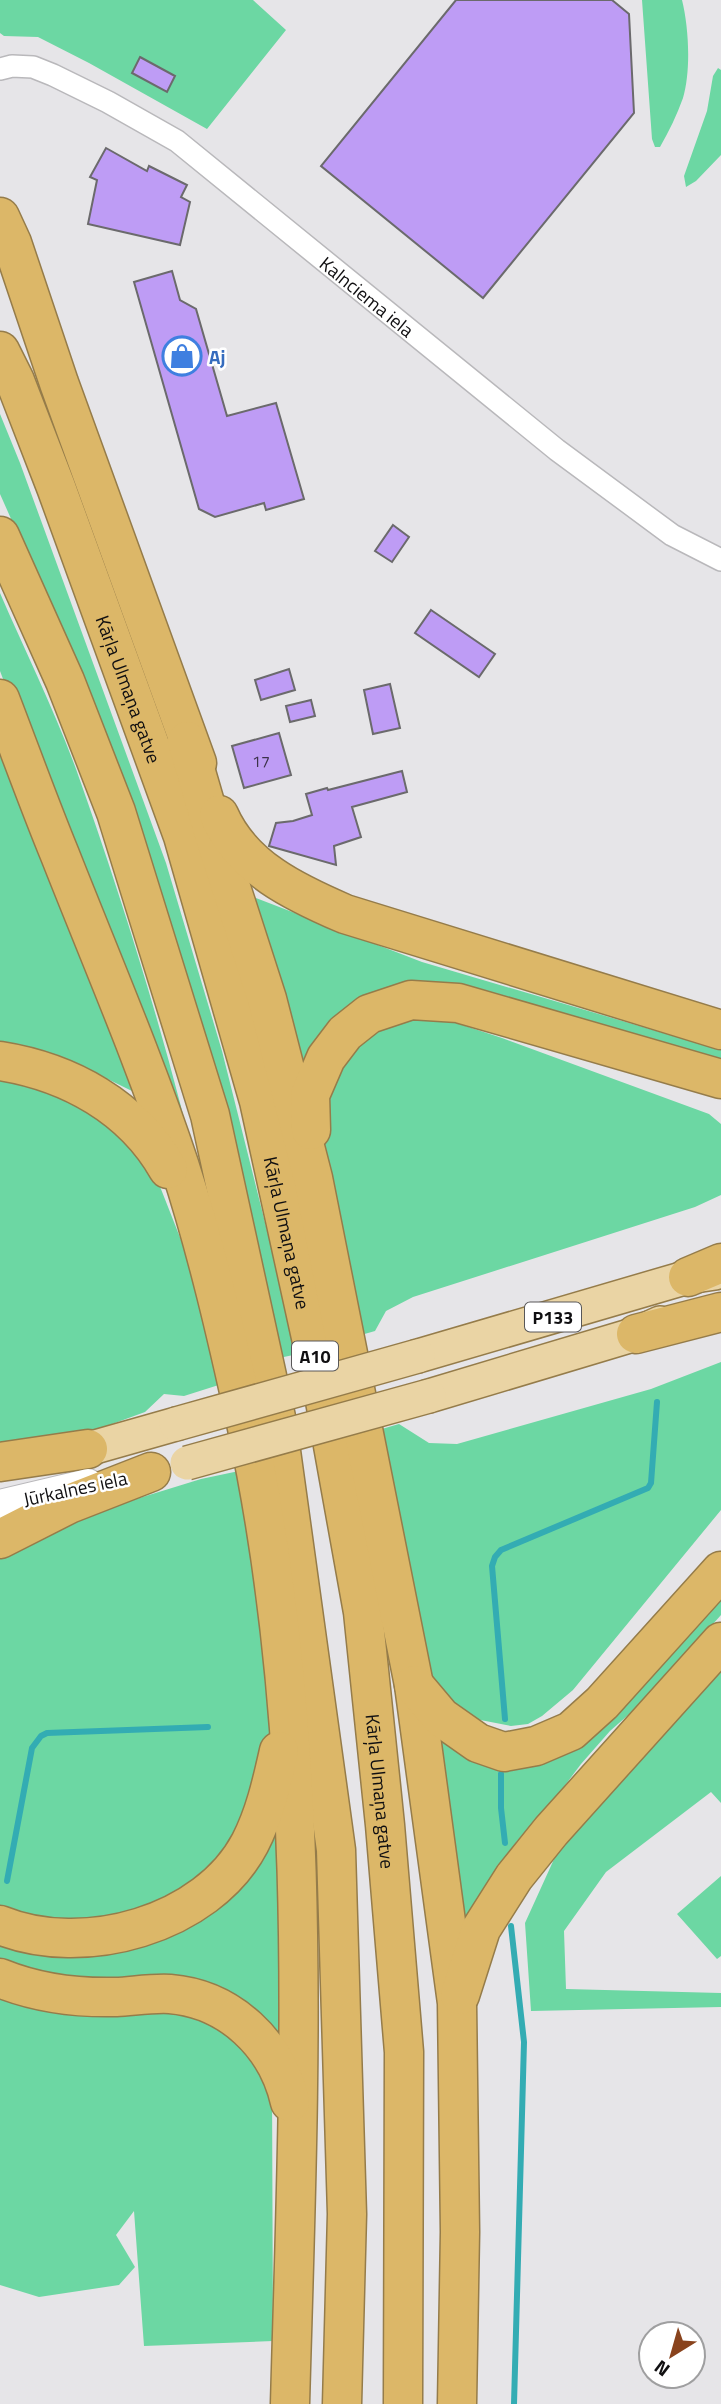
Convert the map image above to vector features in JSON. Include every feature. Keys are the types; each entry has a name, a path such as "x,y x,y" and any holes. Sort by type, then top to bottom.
{"highway":[{"path":"0,217 12,243 187,741 267,999 313,1178 414,1685 457,2003 460,2232 457,2404"},
{"path":"0,267 59,383"},
{"name":"Kārļa Ulmaņa gatve","path":"0,351 15,381 56,487 183,836 259,1101 325,1401 363,1612 385,1825 404,2052 403,2404"},
{"name":"A10","path":"0,536 65,681 120,825 210,1115 276,1422 337,1850 346,2214 342,2404"},
{"path":"0,699 155,1097 180,1169 201,1241 246,1424 265,1532 287,1693 298,1882 296,2163 290,2404"},
{"path":"187,741 224,827 257,865 286,888 345,914 721,1030"},
{"path":"313,1178 310,1095 326,1058 345,1033 369,1014 411,1000 458,1003 721,1079"},
{"path":"0,1061 41,1070 72,1083 109,1103 124,1115 150,1140 161,1156 201,1241"},
{"path":"636,1334 721,1312"},
{"path":"0,1462 88,1449"},
{"path":"0,1539 69,1504 151,1472"},
{"path":"414,1685 441,1717 478,1744 504,1752 536,1746 571,1731 602,1703 721,1572"},
{"path":"457,2003 481,1929 514,1877 551,1831 721,1643"},
{"path":"0,1925 46,1937 88,1938 111,1935 173,1914 210,1889 240,1858 251,1842 267,1801 279,1751 287,1693"},
{"path":"0,1978 65,1995 93,1997 172,1994 196,1999 234,2016 269,2051 286,2086 296,2163"}],"main road":[{"name":"P133","path":"88,1449 710,1271"},
{"name":"P133","path":"151,1472 429,1396 636,1334 721,1300"}],"street":[{"name":"Kalnciema iela","path":"0,69 12,66 33,67 53,75 177,141 556,450 672,535 721,561"},
{"name":"Jūrkalnes iela","path":"0,1471 88,1449"},
{"name":"Jūrkalnes iela","path":"0,1505 151,1472"}],"green space":[{"path":"0,0 253,0 286,30 207,129 38,37 4,36 0,33"},
{"path":"642,0 682,0 686,23 686,87 678,111 660,147 655,147 652,139"},
{"path":"718,68 721,70 721,155 696,181 686,187 684,176 707,111 713,76"},
{"path":"0,414 166,863 222,1051 298,1354 279,1358 68,647 0,494"},
{"path":"0,593 58,724 94,821 161,1032 202,1192 0,671"},
{"path":"0,741 134,1092 73,1062 43,1052 0,1046"},
{"path":"251,896 422,962 721,1050 721,1067 541,1011 336,1016 313,1042 301,1064"},
{"path":"414,1017 441,1018 502,1038 709,1114 721,1124 721,1195 695,1207 413,1297 386,1311 375,1331 354,1337 322,1162 327,1079 356,1037"},
{"path":"0,1074 105,1114 159,1184 192,1268 225,1383 184,1396 164,1394 145,1412 93,1431 0,1448"},
{"path":"721,1362 721,1510 573,1690 542,1716 528,1724 511,1726 465,1717 428,1679 375,1431 399,1424 429,1443 457,1444 651,1389"},
{"path":"239,1471 249,1500 272,1733 243,1827 203,1875 147,1909 68,1923 0,1910 0,1558 94,1512 201,1479"},
{"path":"721,1586 721,1615 644,1701 610,1731 581,1764 517,1841 461,1924 436,1732 509,1761"},
{"path":"721,1663 721,1803 711,1792 606,1872 564,1931 566,1989 721,1993 721,2007 531,2011 525,1923 560,1846"},
{"path":"276,1817 285,2036 274,2036 123,1985 0,1967 0,1940 103,1951"},
{"path":"721,1876 721,1956 717,1959 677,1914"},
{"path":"0,1992 158,2006 223,2024 272,2084 273,2341 144,2346 134,2211 116,2235 135,2267 119,2285 39,2297 0,2285"}],"building":[{"path":"456,0 612,0 629,14 634,113 483,298 321,166"},
{"path":"140,57 175,76 167,92 132,73"},
{"path":"106,148 147,171 149,166 187,185 181,197 190,202 180,245 88,224 97,180 90,177"},
{"name":"Aj","path":"172,271 180,300 196,309 227,416 276,403 304,499 266,510 264,503 215,517 199,509 134,282"},
{"path":"393,525 409,537 392,562 375,551"},
{"path":"431,610 495,654 479,677 415,633"},
{"path":"289,669 295,690 261,700 255,680"},
{"path":"390,684 400,728 373,734 364,690"},
{"path":"311,700 315,716 290,722 286,706"},
{"path":"279,733 291,775 244,788 232,746"},
{"path":"402,771 407,792 352,807 361,837 334,846 336,865 269,846 276,823 312,815 306,794"}],"waterway":[{"path":"505,1719 492,1566 495,1557 501,1550 648,1488 651,1483 657,1402"},
{"path":"7,1881 32,1748 41,1736 47,1733 208,1727"},
{"path":"501,1774 505,1843"},
{"path":"511,1926 524,2042 514,2404"}],"place":[{"name":"Aj","path":"182,356"}]}
